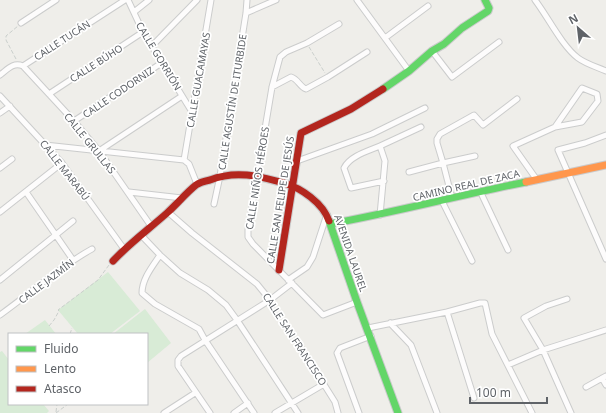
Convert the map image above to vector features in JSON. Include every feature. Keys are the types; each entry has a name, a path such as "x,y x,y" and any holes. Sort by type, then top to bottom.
{"street":[{"path":"21,23 56,0"},
{"name":"CALLE TUCÁN","path":"0,75 14,64 21,65 125,0"},
{"name":"CALLE GORRIÓN","path":"128,0 143,32 163,62 192,112"},
{"path":"134,12 149,0"},
{"path":"152,46 197,0"},
{"name":"CALLE GUACAMAYAS","path":"184,160 211,0"},
{"name":"CALLE AGUSTÍN DE ITURBIDE","path":"214,204 220,176 247,0"},
{"path":"246,13 276,0"},
{"path":"357,0 409,71 462,28 488,12 489,8 485,0"},
{"path":"535,0 564,43 578,58 606,71"},
{"path":"385,38 428,6"},
{"path":"307,43 339,24"},
{"name":"CALLE BÚHO","path":"49,94 143,32"},
{"path":"432,51 452,77 499,42"},
{"name":"CALLE NIÑOS HÉROES","path":"307,43 280,56 272,87 248,237 322,315 357,302"},
{"path":"272,87 291,77 295,78 303,88 306,89 328,77 366,52"},
{"name":"CALLE CODORNIZ","path":"74,121 163,62"},
{"name":"CALLE GRULLAS","path":"21,65 74,121 99,151 129,192 151,226"},
{"name":"CALLE SAN FELIPE DE JESÚS","path":"279,270 298,160 301,133 351,109 409,71"},
{"path":"537,180 513,146 555,127 582,122 598,101 597,94 582,88 555,127"},
{"name":"CALLE MARABÚ","path":"0,96 62,163 124,249"},
{"path":"99,151 182,96"},
{"path":"452,198 437,143 437,139 440,134 474,115 483,125 517,99"},
{"path":"0,113 10,106"},
{"path":"298,160 372,134 425,108"},
{"path":"384,181 351,188 344,168 353,158 421,127"},
{"path":"606,135 585,143 558,150 606,259"},
{"path":"45,145 184,160 189,164 197,184"},
{"path":"380,146 385,161 380,215"},
{"path":"409,172 475,156"},
{"path":"0,168 12,159"},
{"path":"0,212 62,163"},
{"name":"CAMINO REAL DE ZACA","path":"330,224 380,215 480,191 605,167"},
{"name":"AVENIDA LAUREL","path":"113,261 124,249 168,212 197,184 231,174 258,176 293,186 318,203 327,214 357,302 371,336 398,413"},
{"path":"480,191 508,250"},
{"path":"26,192 73,260"},
{"path":"129,192 182,198"},
{"path":"442,201 472,262"},
{"name":"CALLE SAN FRANCISCO","path":"168,212 192,234 257,284 270,300"},
{"path":"210,413 178,366 178,360 181,356 205,340 270,300 307,267 313,257 327,214"},
{"path":"0,280 73,221"},
{"path":"141,235 160,256 180,273 208,290 226,305 238,320 298,413"},
{"name":"CALLE JAZMÍN","path":"0,315 73,260 92,249"},
{"path":"160,256 144,280 142,293 155,304 199,329 254,413"},
{"path":"568,299 546,306 524,318 543,350 571,413"},
{"path":"368,328 485,303 492,334 532,413"},
{"path":"447,312 474,398"},
{"path":"390,323 411,345 437,413"},
{"path":"508,365 543,350 606,330"},
{"path":"360,413 337,353 340,348 371,336"},
{"name":"CALLE SAN FRANCISCO","path":"298,343 335,402 338,413"},
{"path":"586,387 604,377 606,385"},
{"path":"275,413 324,384"},
{"path":"165,413 196,393"},
{"path":"234,413 248,403"}],"path":[{"path":"21,23 6,36 6,40 21,65"},
{"path":"307,43 328,77"},
{"path":"49,326 57,316 58,310 98,280 108,265 113,261"},
{"name":"CALLE SAN FRANCISCO","path":"270,300 298,343"},
{"path":"70,333 72,328"},
{"path":"56,413 67,405"}],"green space":[{"path":"108,272 140,311 111,333 77,333 58,310"},
{"path":"145,309 171,343 148,362 148,333 114,333"},
{"path":"45,320 55,333 26,333"},
{"path":"2,351 8,359 8,405 44,405 49,411 47,413 0,413 0,352"}],"traffic: fast":[{"path":"383,89 409,71 432,51 444,44 462,28 488,11 489,8 485,0"},
{"path":"330,224 526,182"},
{"path":"329,221 398,413"}],"traffic: slow":[{"path":"526,182 606,165"}],"traffic: jam":[{"path":"279,270 301,133 351,109 383,89"},
{"path":"113,261 196,185 229,175 247,175 291,185 304,192 317,202 326,214 329,221"}]}
